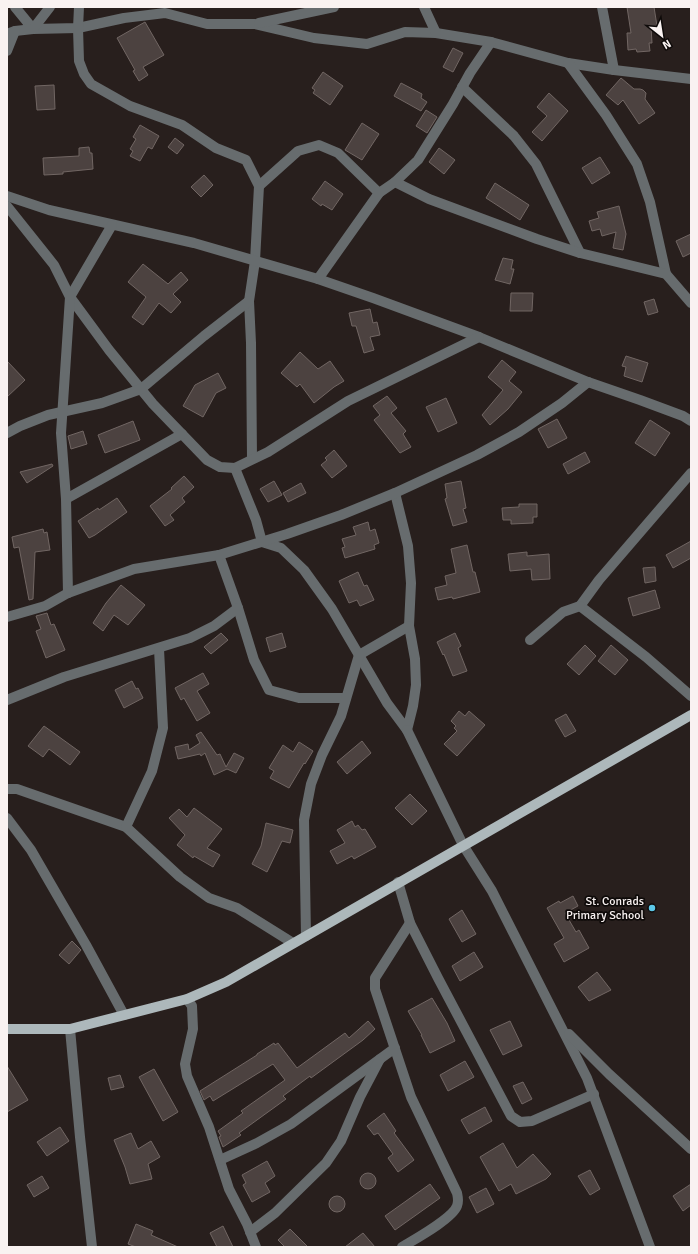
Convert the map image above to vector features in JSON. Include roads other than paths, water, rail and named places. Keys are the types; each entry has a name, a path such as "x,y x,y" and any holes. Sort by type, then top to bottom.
{"main road":[{"path":"7,1030 70,1029 187,999 226,982 691,715"}],"street":[{"path":"15,7 33,29"},
{"path":"33,29 50,7"},
{"path":"79,7 79,61 84,74 91,84 130,106 182,125 216,148 246,160 259,186 255,261 249,301 251,343 252,459"},
{"path":"7,51 11,33 33,29 78,28 124,18 166,13 207,24 255,24 334,7"},
{"path":"424,7 436,33"},
{"path":"602,7 614,70"},
{"path":"255,24 314,38 367,44 404,32 436,33 491,42 568,63 691,79"},
{"path":"318,279 379,193 395,182 418,160 470,73 491,42"},
{"path":"568,63 606,115 637,164 650,202 666,274 691,302"},
{"path":"462,87 514,136 536,164 580,253"},
{"path":"259,186 298,151 319,145 338,153 379,193"},
{"path":"395,182 429,199 537,239 580,253 666,274"},
{"path":"7,196 49,210 194,242 318,279 479,337 588,382 688,417"},
{"path":"7,206 54,265 70,297 140,389 207,460 220,467 235,468 268,452 348,400 479,337"},
{"path":"68,593 66,499 61,433 70,297 112,225"},
{"path":"7,433 48,415 102,403 140,389 249,301"},
{"path":"7,618 44,606 68,593 134,569 219,555 341,515 395,493 477,455 519,432 562,403 588,382"},
{"path":"66,499 182,434"},
{"path":"235,468 256,520 262,542"},
{"path":"530,640 563,612 580,606 599,580 691,472"},
{"path":"395,493 408,546 411,583 409,626 415,659 416,685 407,730"},
{"path":"262,542 281,548 304,570 332,608 387,703 407,730 463,845 492,891 587,1078 650,1247"},
{"path":"219,555 238,608 254,660 269,690 299,698 346,698"},
{"path":"580,606 646,657 691,696"},
{"path":"7,700 64,677 190,638 214,626 238,608"},
{"path":"306,936 304,820 311,784 322,755 341,716 359,655 409,626"},
{"path":"126,827 152,772 163,728 159,648"},
{"path":"7,788 17,789 126,827 180,877 209,898 237,908 293,943"},
{"path":"7,818 31,850 86,945 124,1015"},
{"path":"398,882 410,923 511,1116 520,1122 532,1121 594,1094"},
{"path":"402,1247 449,1216 459,1201 457,1193 411,1097 375,989 375,978 410,923"},
{"path":"187,999 192,1006 193,1029 185,1064 186,1076 209,1127 229,1189 256,1247"},
{"path":"70,1029 92,1247"},
{"path":"563,1029 609,1074 691,1149"},
{"path":"220,1160 257,1143 291,1124 395,1048"},
{"path":"250,1232 276,1213 326,1163 342,1141 360,1097 380,1059"}],"place":[{"name":"St. Conrads Primary School","path":"652,908"}]}
